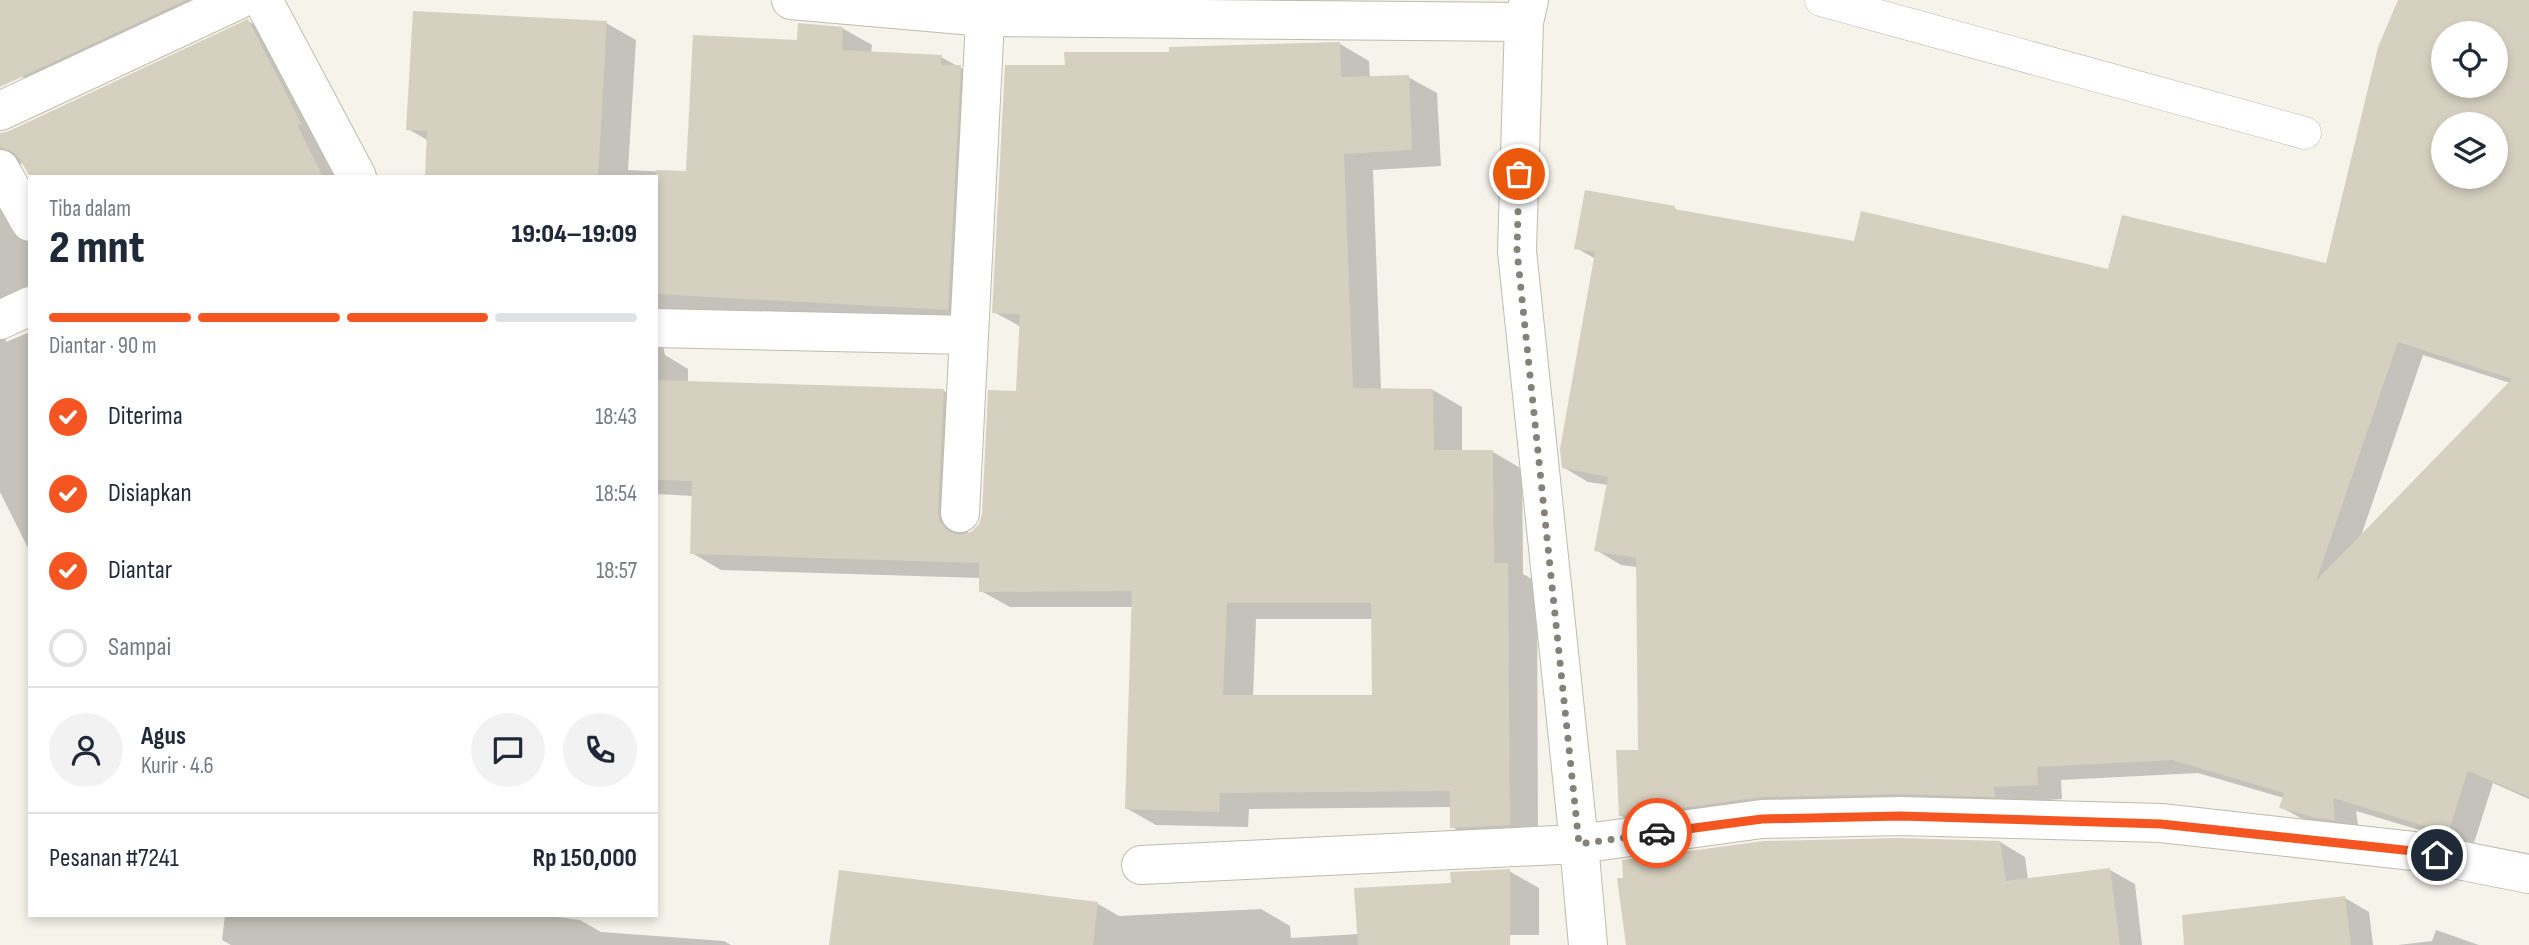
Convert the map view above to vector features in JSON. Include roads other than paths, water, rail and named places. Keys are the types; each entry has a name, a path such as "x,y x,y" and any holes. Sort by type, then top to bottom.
{"street":[{"path":"0,111 238,0"},
{"path":"263,0 356,175"},
{"path":"791,0 986,9 1526,11 1517,251 1588,945"},
{"path":"960,513 986,9"},
{"path":"0,169 28,218"},
{"path":"0,320 28,307"},
{"path":"658,328 969,335"},
{"path":"1141,865 1579,844 1762,819 1900,816 2147,823 2413,851 2529,874"}],"lane":[{"path":"1821,0 2305,133"}]}
